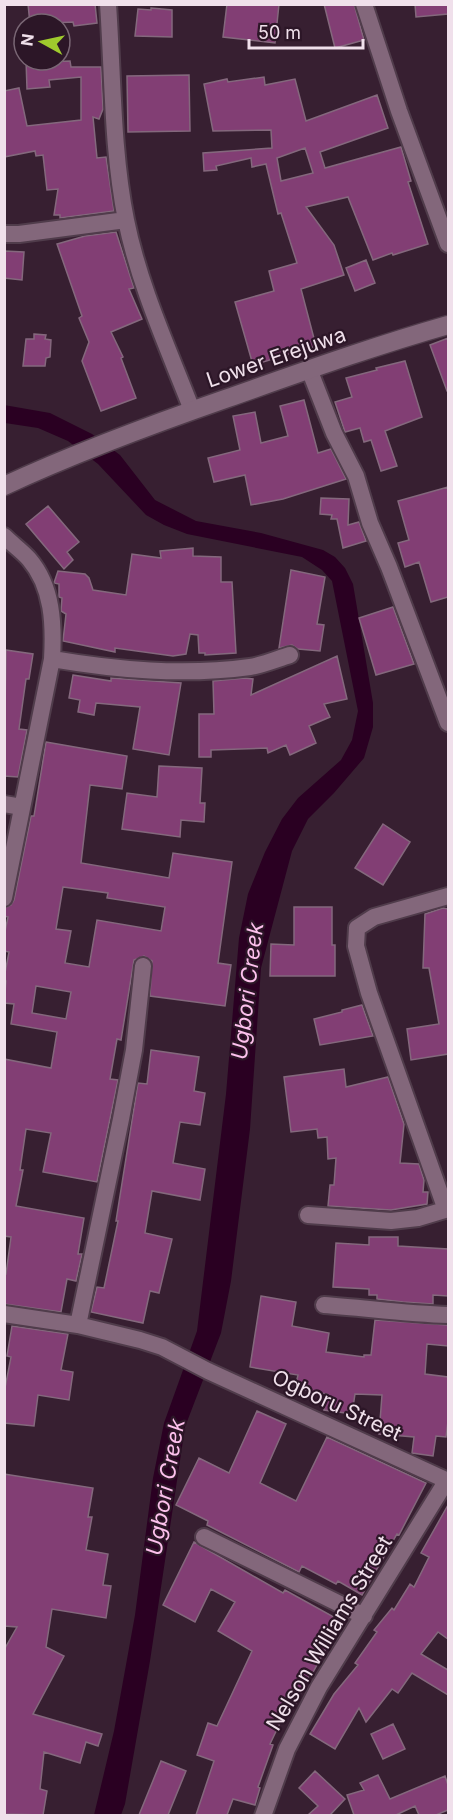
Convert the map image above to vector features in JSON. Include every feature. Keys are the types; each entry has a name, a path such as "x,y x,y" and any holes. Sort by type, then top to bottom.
{"street":[{"path":"108,4 117,142 126,220 149,298 192,410"},
{"path":"364,4 399,111 448,244"},
{"path":"4,234 126,220"},
{"name":"Lower Erejuwa","path":"4,486 78,453 192,410 377,345 448,325"},
{"path":"309,369 334,433 356,476 370,523 448,723"},
{"path":"4,536 30,561 42,581 50,602 54,630 52,659 4,898"},
{"path":"52,659 96,667 163,672 251,666 290,655"},
{"path":"4,804 22,807"},
{"path":"308,1215 391,1221 418,1218 447,1210 369,993 356,946 357,928 374,918 448,896"},
{"path":"78,1325 122,1119 134,1050 142,966"},
{"path":"324,1305 408,1314 448,1315"},
{"name":"Ogboru Street","path":"5,1316 78,1325 162,1347 208,1371 448,1481"},
{"name":"Nelson Williams Street","path":"263,1815 287,1749 320,1687 448,1481"},
{"path":"204,1537 364,1617"}],"water":[{"name":"Ugbori Creek","path":"4,405 50,413 92,434 120,455 155,500 196,521 261,533 323,550 335,557 345,568 353,584 373,703 373,727 364,758 308,819 292,851 261,968 250,1129 231,1281 221,1333 185,1427 150,1661 125,1804 121,1815 94,1815 114,1731 135,1615 153,1478 164,1423 197,1331 226,1094 239,938 248,894 265,852 282,819 298,798 341,760 352,740 358,711 332,581 322,570 302,557 187,534 164,525 146,515 98,464 68,441 38,428 5,423"}],"building":[{"path":"28,4 95,4 97,23 74,26 72,12 29,12"},
{"path":"227,4 279,4 275,43 223,37"},
{"path":"324,4 354,4 364,40 335,48"},
{"path":"415,4 448,4 448,14 416,17"},
{"path":"151,8 172,10 172,37 135,36 138,9 151,10"},
{"path":"72,67 101,67 103,109 99,119 93,117 97,158 106,157 114,211 60,218 60,215 54,215 58,189 47,190 43,155 36,156 35,151 4,157 4,91 19,88 27,126 81,120 81,77 49,80 50,87 27,89 26,72 72,72"},
{"path":"189,75 190,131 128,132 127,76"},
{"path":"264,77 265,85 295,79 306,121 377,95 388,128 320,152 325,168 401,147 411,181 408,182 428,244 373,260 348,197 306,207 334,245 344,275 301,289 316,346 253,365 235,302 274,291 269,271 297,263 281,213 278,214 266,164 252,167 251,158 216,166 217,170 204,171 203,153 272,148 271,130 213,131 204,84 227,79 228,82","holes":["305,148 313,173 281,181 277,158"]},
{"path":"116,232 134,288 129,289 142,319 111,332 123,357 121,358 136,398 101,411 82,361 89,342 79,318 82,316 57,244 85,236"},
{"path":"4,251 24,252 22,280 4,278"},
{"path":"366,260 375,283 355,291 346,268"},
{"path":"34,334 46,335 45,339 51,340 50,357 46,358 45,366 23,366 26,339 34,339"},
{"path":"448,338 448,391 447,391 430,345"},
{"path":"405,361 422,417 385,431 397,466 381,471 371,440 364,442 360,428 345,432 335,402 352,397 346,378"},
{"path":"304,400 318,453 331,449 346,479 283,499 251,505 245,475 214,482 208,458 240,450 233,416 255,412 261,443 288,436 280,406"},
{"path":"448,487 448,597 431,602 419,562 405,567 398,543 409,540 398,501"},
{"path":"321,498 349,499 348,525 359,522 366,541 343,548 337,519 331,519 332,515 320,514"},
{"path":"48,506 79,542 67,552 73,560 64,569 26,524"},
{"path":"193,548 193,556 221,557 221,582 232,582 236,653 205,655 205,653 199,653 198,635 190,634 186,654 173,656 115,648 115,652 63,641 66,614 61,611 62,598 59,597 59,584 54,583 58,571 85,574 93,590 126,595 132,554 161,558 160,551"},
{"path":"291,570 325,577 317,624 324,625 320,651 298,649 292,645 279,648"},
{"path":"393,607 414,664 376,675 359,618"},
{"path":"6,650 33,654 29,679 26,679 19,729 27,730 18,777 4,776"},
{"path":"337,656 347,699 324,704 330,717 309,726 316,743 290,755 286,745 268,753 267,748 211,750 211,757 199,757 199,714 214,714 213,681 253,679 251,695"},
{"path":"73,675 111,681 111,678 181,683 169,755 133,749 140,707 96,703 94,715 78,712 80,700 69,698"},
{"path":"46,742 127,756 122,789 90,785 81,863 169,878 173,853 232,862 218,963 231,965 225,1006 150,996 152,961 144,956 134,960 121,1040 117,1039 110,1079 118,1080 97,1182 43,1172 51,1133 26,1129 20,1170 23,1170 16,1206 84,1218 78,1254 82,1254 76,1281 67,1279 61,1312 4,1304 4,1274 6,1274 11,1237 4,1236 4,1059 51,1068 57,1032 11,1024 14,1004 4,1003 6,981 4,978 9,952 4,951 8,917 4,916 4,908 11,905 14,900 31,816 34,816","holes":["63,887 108,893 107,898 165,907 161,931 97,920 89,967 65,963 71,931 56,929","36,986 71,992 66,1019 32,1013"]},
{"path":"159,766 202,768 200,803 205,803 204,822 181,820 180,837 122,829 127,793 157,797"},
{"path":"383,824 410,842 383,885 355,868"},
{"path":"294,907 332,907 335,976 270,976 271,944 294,945"},
{"path":"443,908 448,909 448,1054 411,1060 407,1029 439,1024 429,968 423,968 425,914"},
{"path":"362,1005 373,1036 320,1045 314,1019"},
{"path":"151,1050 199,1057 194,1091 205,1093 200,1125 180,1122 173,1163 205,1169 200,1200 152,1191 145,1233 172,1239 159,1293 150,1291 143,1323 91,1312 97,1287 104,1288 118,1221 116,1221 138,1083 147,1084"},
{"path":"344,1069 346,1087 388,1077 404,1124 400,1163 419,1164 424,1180 423,1192 428,1192 427,1204 391,1210 328,1206 330,1185 334,1185 336,1158 328,1159 327,1137 318,1138 317,1129 291,1132 284,1077"},
{"path":"369,1237 398,1237 398,1246 448,1249 448,1296 433,1295 433,1304 403,1302 377,1299 377,1295 369,1295 369,1289 333,1287 336,1243 369,1245"},
{"path":"261,1296 296,1302 292,1326 329,1333 326,1352 364,1357 364,1355 371,1355 375,1320 448,1325 448,1346 427,1344 425,1374 448,1377 446,1437 436,1436 433,1456 412,1453 414,1437 379,1434 382,1395 355,1394 352,1414 324,1410 327,1394 295,1388 298,1375 250,1367"},
{"path":"12,1326 68,1334 61,1370 73,1372 69,1400 38,1395 34,1426 4,1423 4,1393 11,1357 7,1356"},
{"path":"257,1411 286,1424 260,1483 296,1501 327,1437 426,1483 399,1535 397,1534 362,1595 338,1581 336,1584 302,1566 299,1572 207,1525 208,1521 176,1505 199,1458 229,1473"},
{"path":"4,1474 93,1488 88,1517 92,1517 86,1550 108,1554 103,1585 111,1586 106,1618 52,1609 46,1647 64,1656 33,1714 102,1734 98,1746 86,1742 80,1763 44,1752 40,1789 47,1791 43,1815 4,1814 4,1650 17,1627 4,1626"},
{"path":"448,1505 448,1639 438,1632 421,1654 448,1670 448,1695 412,1673 398,1693 392,1689 366,1722 359,1708 335,1749 310,1734 334,1694 358,1665 355,1663 377,1632 374,1630 392,1608 394,1610 410,1584 414,1587 429,1557 421,1553"},
{"path":"194,1542 283,1593 285,1590 341,1621 295,1705 290,1702 270,1744 273,1745 258,1787 260,1788 255,1805 233,1799 227,1815 196,1815 214,1761 197,1755 208,1723 217,1726 252,1651 218,1631 235,1602 211,1589 195,1622 163,1605"},
{"path":"393,1724 405,1749 383,1759 371,1734"},
{"path":"161,1761 186,1771 168,1815 139,1815"},
{"path":"315,1771 345,1799 330,1815 308,1815 318,1806 299,1788"},
{"path":"378,1775 390,1799 445,1776 448,1785 448,1810 436,1815 419,1815 415,1806 396,1815 354,1815 347,1795 364,1790 360,1783"}]}
